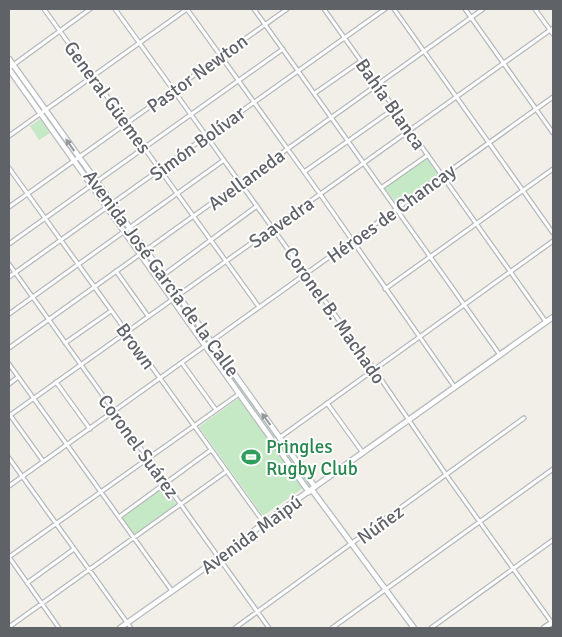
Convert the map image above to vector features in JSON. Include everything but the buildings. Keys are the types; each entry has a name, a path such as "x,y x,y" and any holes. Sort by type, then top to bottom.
{"main road":[{"name":"Avenida José García de la Calle","path":"9,59 10,67 40,114 74,162 113,204 279,438 312,490"},
{"name":"Avenida José García de la Calle","path":"10,67 79,158 108,208 240,394 414,628"},
{"name":"Avenida Maipú","path":"120,628 454,386 553,317"},
{"path":"544,628 552,623"}],"street":[{"name":"General Güemes","path":"44,9 259,307"},
{"path":"10,67 90,9"},
{"name":"Coronel B. Machado","path":"116,9 374,369 447,476 552,623"},
{"path":"9,136 187,9 320,194 454,386"},
{"path":"254,9 500,355"},
{"name":"Pastor Newton","path":"9,208 287,9"},
{"name":"Bahía Blanca","path":"324,9 546,322"},
{"name":"Simón Bolívar","path":"9,277 385,9"},
{"path":"394,9 553,233"},
{"path":"465,9 553,133"},
{"name":"Avellaneda","path":"9,348 483,9"},
{"path":"535,9 552,29 553,34"},
{"name":"Saavedra","path":"9,416 552,29"},
{"path":"9,244 283,49"},
{"path":"315,94 361,61"},
{"name":"Héroes de Chancay","path":"9,486 553,98"},
{"path":"304,172 395,108"},
{"path":"382,188 428,155"},
{"path":"9,314 224,160"},
{"name":"Brown","path":"9,168 264,523"},
{"path":"385,289 553,168"},
{"path":"158,279 257,206"},
{"path":"279,438 553,241"},
{"name":"Coronel Suárez","path":"9,264 269,628"},
{"path":"116,271 148,316"},
{"path":"65,343 111,311"},
{"path":"182,363 216,410"},
{"path":"9,364 172,591"},
{"path":"9,384 18,377"},
{"path":"56,382 90,429"},
{"path":"59,628 9,557 240,394"},
{"path":"327,403 363,453"},
{"path":"9,416 43,461"},
{"name":"Núñez","path":"235,628 447,476 524,418"},
{"path":"119,517 211,450"},
{"path":"9,458 131,628"},
{"path":"332,628 553,470"},
{"path":"9,627 227,471"},
{"path":"431,628 553,540"},
{"path":"27,583 74,549"}],"green space":[{"path":"40,119 50,133 39,140 30,126"},
{"path":"427,158 439,176 398,206 385,188"},
{"path":"180,302 209,342 206,344 177,303"},
{"path":"213,347 311,486 308,487 210,349"},
{"name":"Pringles Rugby Club","path":"239,398 303,488 263,516 199,427"},
{"path":"164,487 177,505 134,535 121,517"}],"place":[{"name":"Pringles Rugby Club","path":"251,457"}]}
